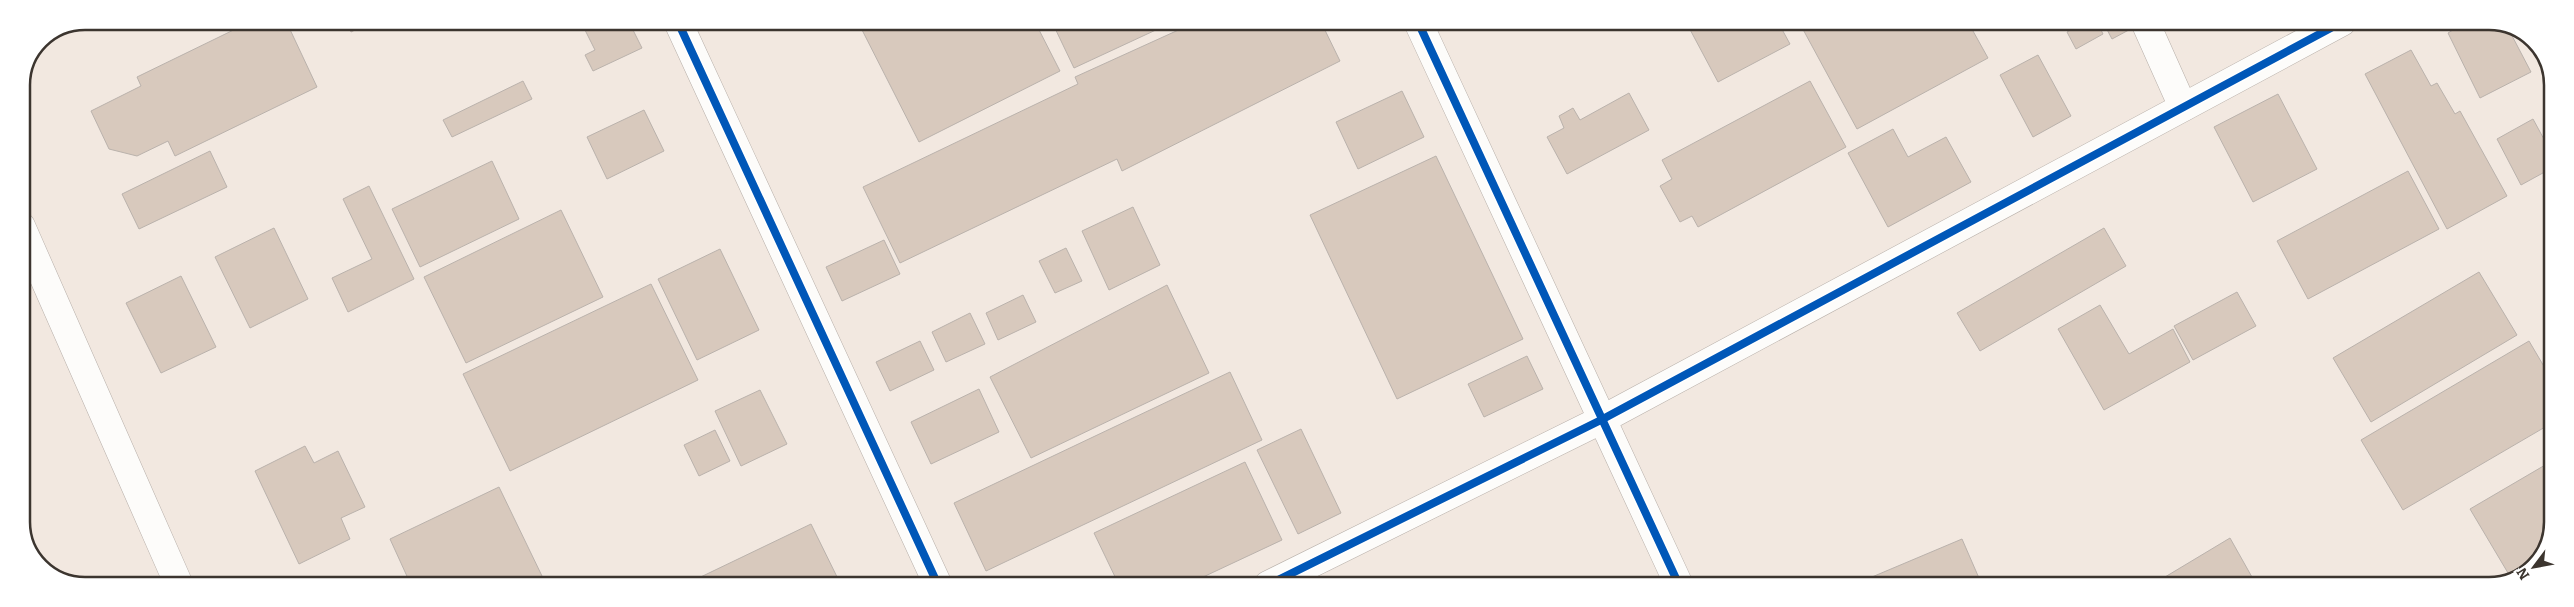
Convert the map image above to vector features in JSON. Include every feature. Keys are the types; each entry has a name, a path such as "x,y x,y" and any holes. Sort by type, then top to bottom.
{"street":[{"path":"682,30 934,577"},
{"path":"1422,30 1675,577"},
{"path":"2149,30 2183,107"},
{"path":"1284,577 1602,420 2327,30"},
{"path":"30,246 176,577"}],"building":[{"path":"234,30 290,30 317,87 175,156 168,141 137,156 109,149 91,111 141,86 137,77"},
{"path":"585,30 633,30 642,48 593,71 585,55 595,50"},
{"path":"862,30 1039,30 1060,71 919,142"},
{"path":"1056,30 1156,30 1074,68"},
{"path":"1178,30 1325,30 1340,61 1122,171 1117,159 900,263 863,187 1078,84 1075,77"},
{"path":"1690,30 1782,30 1790,44 1718,82"},
{"path":"1803,30 1972,30 1988,58 1857,129"},
{"path":"2071,30 2101,30 2103,34 2076,49 2067,32"},
{"path":"2107,30 2129,30 2112,39"},
{"path":"2453,30 2489,30 2511,35 2531,72 2480,98 2448,33"},
{"path":"2411,50 2431,86 2437,83 2455,114 2460,111 2507,196 2447,229 2365,74"},
{"path":"2038,55 2071,116 2033,137 2000,75"},
{"path":"523,81 532,99 452,137 443,120"},
{"path":"1810,81 1846,147 1698,227 1692,216 1680,222 1660,186 1672,179 1662,160"},
{"path":"1402,91 1424,137 1358,169 1336,122"},
{"path":"1629,93 1649,130 1567,174 1547,137 1564,128 1559,116 1573,108 1580,120"},
{"path":"2278,94 2317,169 2253,202 2214,127"},
{"path":"644,110 664,151 607,179 587,137"},
{"path":"2533,119 2544,139 2544,172 2521,185 2497,139"},
{"path":"1893,129 1908,157 1946,137 1971,182 1888,227 1848,153"},
{"path":"210,151 227,187 139,229 122,194"},
{"path":"1436,156 1523,339 1397,399 1310,215"},
{"path":"492,161 519,219 420,267 392,209"},
{"path":"2408,171 2439,229 2308,299 2277,241"},
{"path":"369,186 414,279 348,312 332,278 372,259 343,199"},
{"path":"1133,207 1160,265 1109,290 1082,231"},
{"path":"561,210 603,297 466,363 424,277"},
{"path":"274,228 308,299 250,328 215,257"},
{"path":"2104,228 2126,266 1980,351 1957,313"},
{"path":"884,240 900,274 842,301 826,267"},
{"path":"1066,248 1082,281 1055,293 1039,261"},
{"path":"720,249 759,330 697,360 658,279"},
{"path":"2479,272 2517,335 2371,422 2333,358"},
{"path":"181,276 216,347 161,373 126,303"},
{"path":"651,284 698,380 510,471 463,374"},
{"path":"1167,285 1209,373 1031,458 990,377"},
{"path":"2237,292 2256,326 2193,360 2174,326"},
{"path":"1023,295 1036,322 998,340 986,313"},
{"path":"2100,305 2129,354 2173,329 2190,362 2104,410 2058,329"},
{"path":"970,313 985,344 946,362 932,332"},
{"path":"920,341 934,370 890,391 876,362"},
{"path":"2529,341 2544,366 2544,428 2403,510 2361,440"},
{"path":"1527,356 1543,389 1484,417 1468,384"},
{"path":"1230,372 1262,440 986,571 954,503"},
{"path":"979,389 999,432 931,464 911,422"},
{"path":"760,390 787,444 741,466 715,411"},
{"path":"1301,429 1341,513 1298,534 1257,450"},
{"path":"715,430 730,461 699,476 684,445"},
{"path":"305,446 314,463 338,451 365,507 341,518 350,539 299,564 255,471"},
{"path":"1245,462 1282,540 1203,577 1115,577 1094,533"},
{"path":"2544,466 2544,522 2541,540 2540,542 2509,542 2508,574 2470,509"},
{"path":"499,487 542,576 407,577 390,539"},
{"path":"811,524 837,577 701,577"},
{"path":"2230,538 2252,577 2165,577"},
{"path":"1962,539 1979,577 1872,577"}],"cycle path":[{"path":"682,30 934,577"},
{"path":"1422,30 1675,577"},
{"path":"1284,577 1601,420 2327,30"}]}
